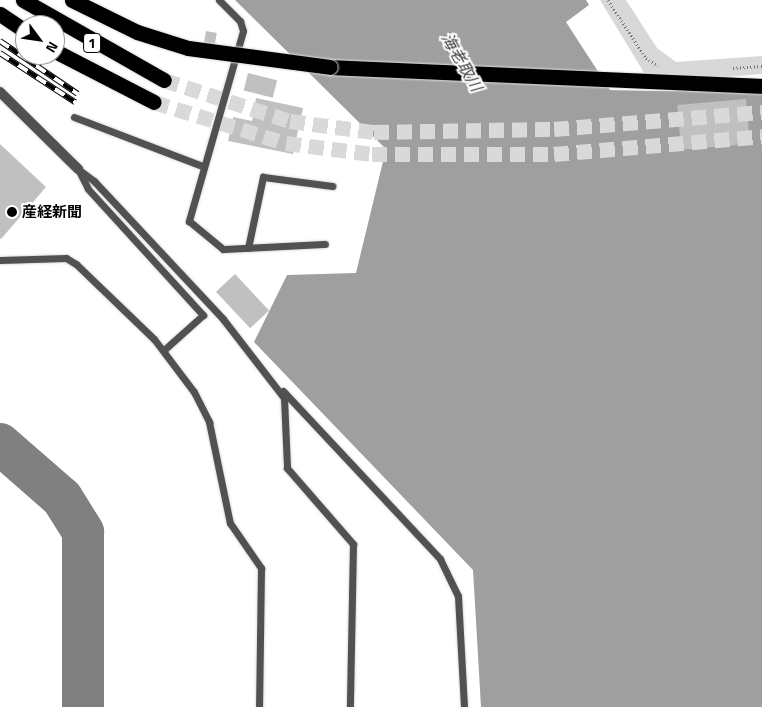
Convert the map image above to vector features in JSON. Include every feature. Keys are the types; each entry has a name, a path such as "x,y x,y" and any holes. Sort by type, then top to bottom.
{"highway":[{"name":"1","path":"23,0 164,80"},
{"path":"72,0 137,32 236,57 330,67 762,86"},
{"path":"0,14 15,24"},
{"name":"1","path":"65,56 154,102"}],"street":[{"path":"0,92 78,169"}],"lane":[{"path":"219,0 240,21 243,31 202,166 189,221 223,249 325,244"},
{"path":"74,118 202,166"},
{"path":"78,169 88,189 202,315 164,350"},
{"path":"78,169 94,180 223,319 274,381 440,559 458,596 464,707"},
{"path":"248,248 262,177 332,186"},
{"path":"0,260 66,258 164,350 190,384 209,422 230,523 261,568 259,707"},
{"path":"274,381 288,417 287,468 353,544 350,707"}],"path":[{"path":"608,0 646,58 666,70"},
{"path":"724,69 762,66"}],"shaded area":[{"path":"600,0 626,0 657,48 676,62 762,56 762,74 678,81 646,76"}],"water":[{"name":"海老取川","path":"235,0 586,0 589,5 566,22 610,90 762,92 762,707 481,707 473,570 254,342 287,275 356,273 386,149"}],"pier":[{"path":"612,88 762,92 610,90"}],"building":[{"path":"206,31 217,33 214,48 203,46"},
{"path":"248,73 277,80 273,98 244,90"},
{"path":"256,98 303,108 293,154 228,141 233,117 252,121"},
{"path":"746,99 750,144 681,150 677,105"},
{"name":"産経新聞","path":"0,144 46,187 1,239 0,238"},
{"path":"235,274 269,311 250,328 216,292"}],"taxiway":[{"path":"0,444 62,498 83,532 83,707"}],"tunnel":[{"path":"164,80 290,121 374,132 554,129 762,112"},
{"path":"154,102 286,143 372,154 554,154 762,136"}],"railway":[{"path":"0,41 78,94"},
{"path":"0,53 75,102"}],"place":[{"name":"産経新聞","path":"12,212"}]}
